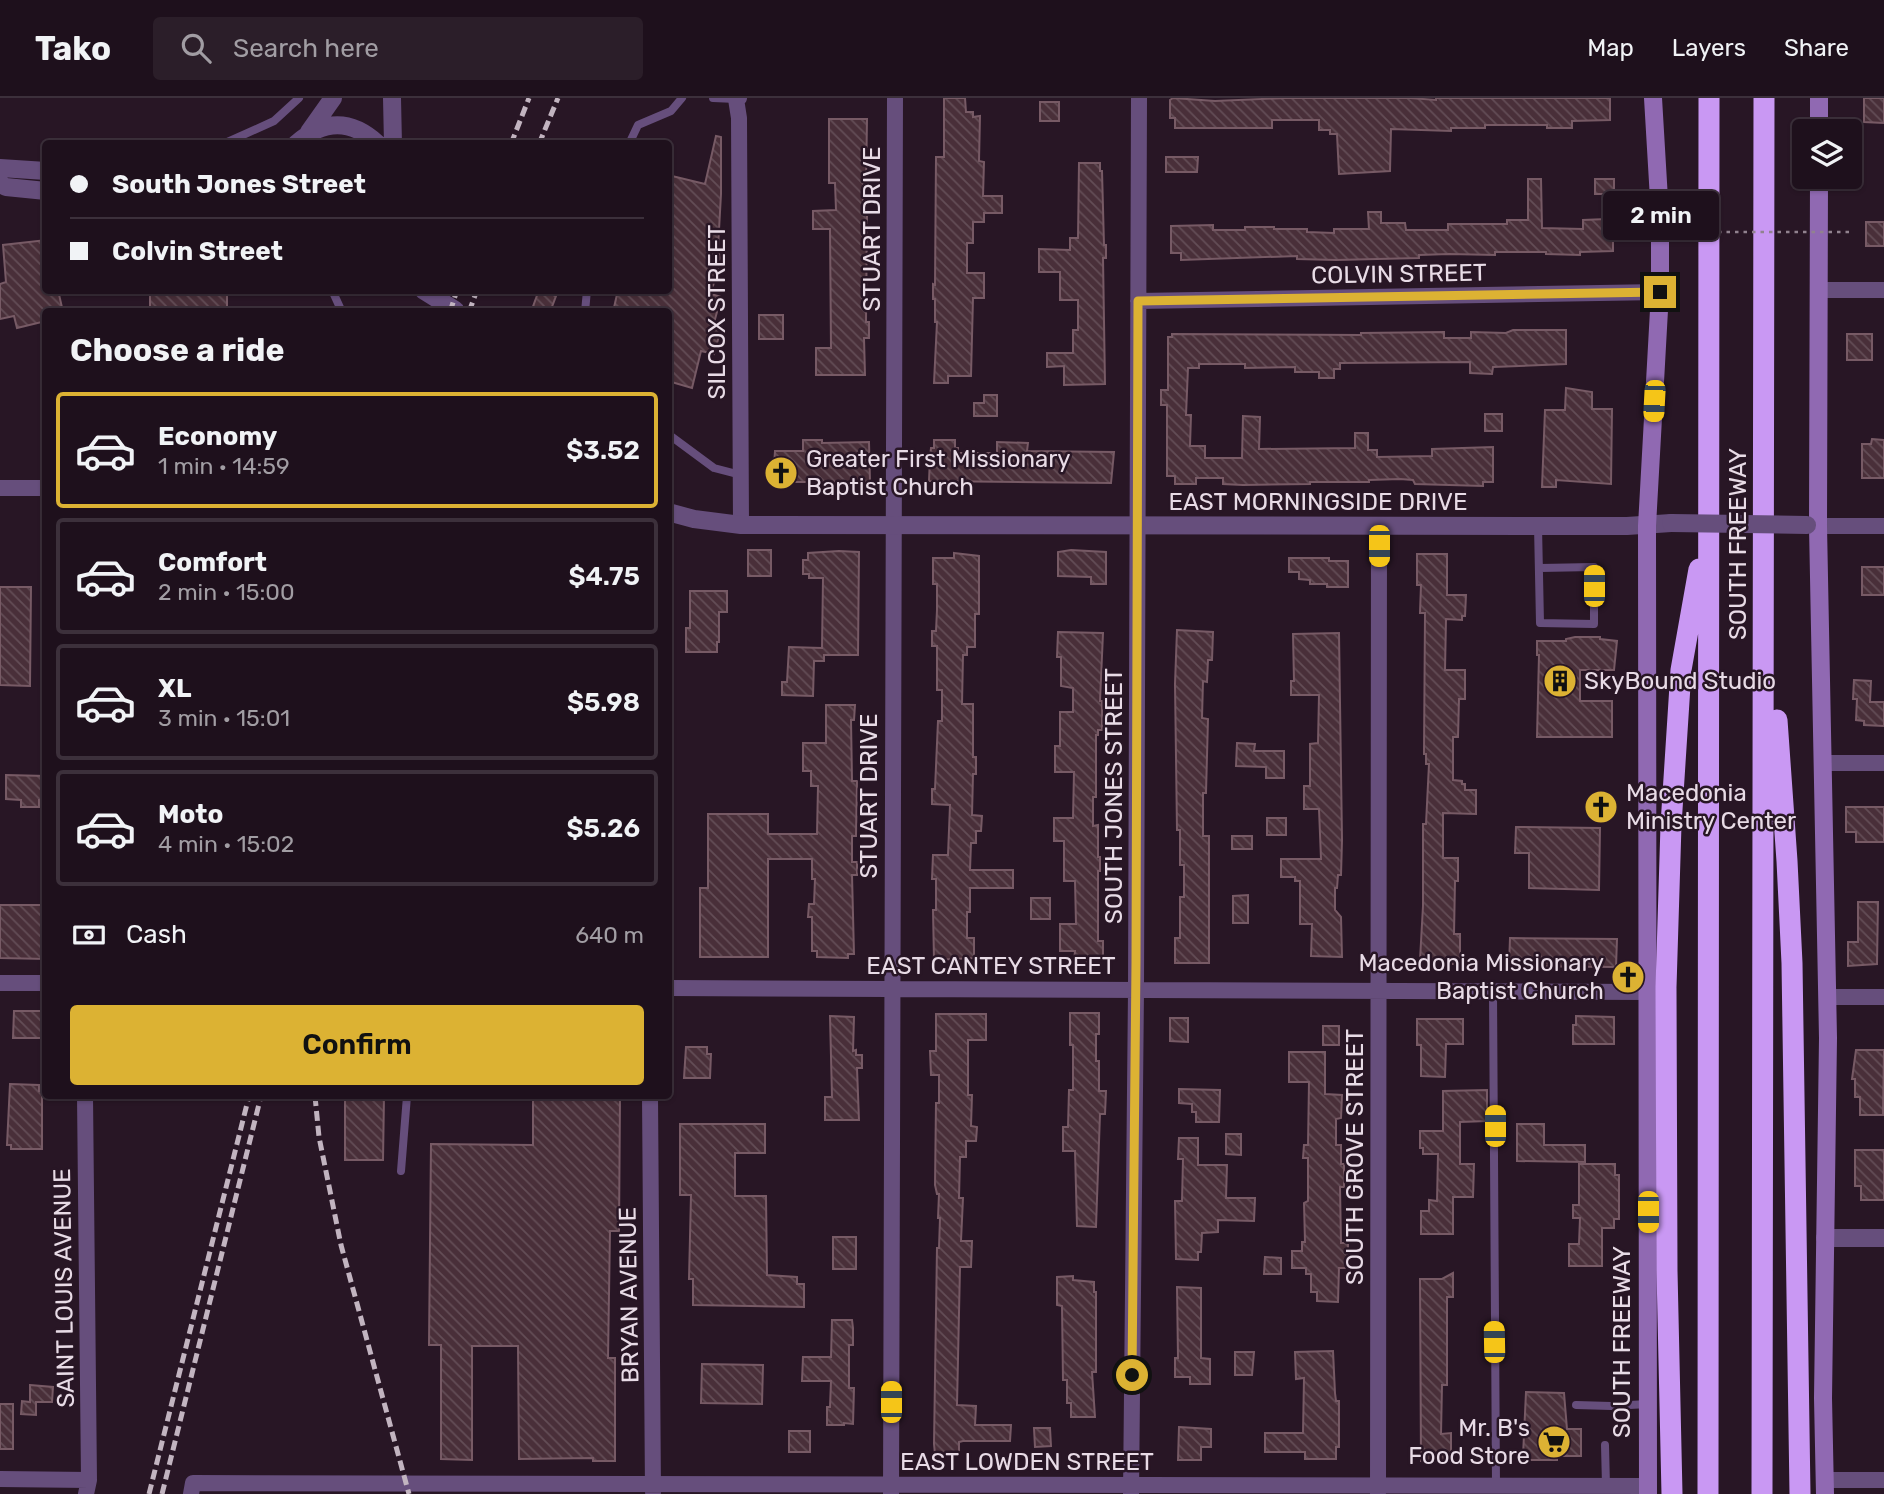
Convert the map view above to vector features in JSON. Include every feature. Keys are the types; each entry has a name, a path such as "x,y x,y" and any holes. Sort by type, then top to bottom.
{"highway":[{"name":"SOUTH FREEWAY","path":"1708,1494 1709,98"},
{"name":"SOUTH FREEWAY","path":"1762,1494 1764,98"},
{"path":"1672,1494 1665,1118 1670,852 1681,670 1703,546 1709,477"},
{"path":"1765,559 1792,963 1800,1494"}],"main road":[{"name":"SOUTH FREEWAY","path":"1648,1490 1647,526 1660,292 1660,216 1653,98"},
{"path":"1819,98 1819,119"},
{"path":"1819,189 1813,526 1821,593 1827,997 1825,1487"}],"street":[{"path":"302,138 332,98"},
{"path":"392,98 393,140"},
{"name":"STUART DRIVE","path":"891,1489 895,98"},
{"name":"SOUTH JONES STREET","path":"1131,1490 1136,990 1139,98"},
{"name":"SILCOX STREET","path":"738,99 741,525"},
{"path":"302,138 326,125 346,125 366,133 374,140"},
{"path":"0,168 42,170"},
{"path":"0,184 42,191"},
{"path":"1819,290 1884,289"},
{"name":"COLVIN STREET","path":"1138,301 1660,292"},
{"path":"429,294 451,308"},
{"path":"0,488 42,488"},
{"name":"EAST MORNINGSIDE DRIVE","path":"672,513 741,525 892,527 1647,526 1671,523 1884,526"},
{"name":"SOUTH GROVE STREET","path":"1378,1490 1379,526"},
{"path":"1822,763 1884,763"},
{"path":"0,983 42,983"},
{"name":"EAST CANTEY STREET","path":"672,988 1648,992"},
{"path":"1827,997 1884,997"},
{"name":"SAINT LOUIS AVENUE","path":"85,1099 88,1487"},
{"name":"BRYAN AVENUE","path":"650,1099 653,1489"},
{"path":"1825,1238 1884,1238"},
{"path":"0,1479 88,1487"},
{"path":"1825,1487 1884,1480"},
{"name":"EAST LOWDEN STREET","path":"192,1488 406,1484 653,1489 1378,1490 1606,1486 1648,1490"}],"lane":[{"path":"232,140 274,121 299,98"},
{"path":"631,140 638,125 671,111 681,98"},
{"path":"713,98 738,99"},
{"path":"672,438 714,468 741,475"},
{"path":"1538,526 1540,623 1594,624 1594,567 1540,568"},
{"path":"1493,991 1503,1488"},
{"path":"401,1171 407,1099"},
{"path":"1576,1405 1648,1404"},
{"path":"1605,1445 1606,1486"}],"path":[{"path":"1633,232 1851,232"}],"building":[{"path":"944,98 965,98 966,112 973,112 973,117 980,116 979,161 984,162 983,196 1002,196 1002,213 984,213 984,222 973,222 973,243 967,243 967,273 984,273 984,298 973,298 971,376 948,376 948,383 934,383 937,322 933,299 936,157 944,157"},
{"path":"1286,98 1610,98 1610,120 1572,121 1572,128 1547,128 1547,125 1485,125 1485,128 1451,128 1451,131 1391,129 1390,171 1339,174 1337,134 1330,134 1330,130 1319,130 1319,120 1272,120 1272,128 1175,128 1175,118 1170,118 1170,100 1215,101"},
{"path":"1864,98 1884,98 1884,123 1864,122"},
{"path":"1040,102 1059,102 1059,121 1040,121"},
{"path":"829,119 867,119 863,213 867,213 866,322 869,322 869,338 864,338 865,375 816,375 816,348 831,348 830,229 813,229 813,211 836,210 835,183 829,183"},
{"path":"716,136 721,137 720,258 711,294 721,297 714,323 722,325 714,354 701,351 692,388 672,382 672,308 614,308 617,294 672,294 672,176 705,184"},
{"path":"1166,157 1198,157 1197,172 1166,172"},
{"path":"1079,163 1100,163 1102,171 1106,245 1106,258 1103,258 1105,384 1064,385 1064,366 1047,367 1047,353 1073,353 1073,330 1078,330 1078,300 1060,300 1060,272 1039,272 1039,249 1070,250 1070,238 1078,238"},
{"path":"1528,179 1541,179 1542,228 1583,229 1583,220 1606,219 1606,229 1613,229 1613,251 1580,252 1580,255 1495,252 1495,255 1449,254 1419,255 1419,258 1336,260 1297,259 1297,256 1181,260 1181,253 1171,253 1171,226 1213,225 1213,230 1274,227 1334,233 1334,229 1369,229 1368,212 1381,212 1381,223 1405,223 1406,230 1448,230 1448,224 1507,224 1507,220 1528,220"},
{"path":"1595,179 1614,179 1614,194 1595,194"},
{"path":"1866,222 1884,222 1884,246 1866,246"},
{"path":"42,240 42,294 59,294 62,308 42,308 42,322 17,328 14,316 0,319 0,284 6,282 3,245"},
{"path":"150,294 227,294 227,308 150,308"},
{"path":"538,294 556,296 552,308 532,308"},
{"path":"759,315 783,315 783,339 759,339"},
{"path":"1513,330 1566,330 1566,364 1493,367 1492,374 1470,373 1470,362 1340,363 1340,369 1334,369 1334,378 1319,378 1319,372 1295,372 1295,367 1245,368 1245,364 1199,364 1199,368 1188,368 1186,415 1191,415 1190,446 1205,446 1205,458 1242,458 1243,416 1260,417 1259,449 1355,448 1355,433 1368,433 1368,450 1377,450 1377,457 1432,456 1432,449 1493,447 1493,482 1483,482 1483,486 1415,484 1413,480 1400,479 1243,485 1223,484 1223,478 1196,478 1196,484 1175,484 1175,476 1167,476 1167,405 1161,405 1161,390 1168,390 1168,337 1172,337 1172,334 1361,335 1444,332 1444,338 1471,338 1471,332 1506,333"},
{"path":"1847,334 1872,334 1872,360 1847,360"},
{"path":"1566,388 1592,392 1592,409 1612,409 1611,484 1556,480 1556,487 1542,487 1545,410 1565,410"},
{"path":"984,395 997,395 997,416 974,416 974,403 984,403"},
{"path":"1485,414 1502,414 1502,431 1485,431"},
{"path":"1872,439 1884,440 1884,478 1862,478 1862,444 1871,444"},
{"path":"803,440 822,440 822,443 869,442 870,482 773,482 775,451 803,451"},
{"path":"934,440 955,440 958,453 997,453 997,442 1028,443 1027,451 1114,452 1111,483 929,481"},
{"path":"748,550 771,550 771,576 748,576"},
{"path":"859,552 858,655 824,655 824,661 814,661 813,696 782,695 782,682 787,682 789,647 822,648 823,578 809,578 809,574 803,574 803,560 808,560 808,553"},
{"path":"1058,552 1106,552 1106,584 1091,584 1091,577 1058,576"},
{"path":"954,553 979,556 979,614 975,614 975,647 967,647 967,655 963,655 962,704 973,704 973,757 976,757 972,815 982,816 981,831 976,831 976,843 971,843 970,870 1013,870 1013,888 970,888 967,938 974,938 974,958 934,960 933,910 936,910 936,879 932,879 933,855 948,855 950,805 932,804 938,721 942,721 942,690 937,690 937,646 932,646 937,610 933,558 954,558"},
{"path":"1417,554 1447,554 1447,595 1466,595 1465,616 1462,616 1462,620 1446,619 1445,670 1465,670 1465,699 1459,699 1458,737 1453,737 1453,780 1462,781 1465,790 1476,790 1476,814 1443,813 1443,858 1458,858 1454,934 1460,934 1460,964 1420,960 1423,824 1426,824 1429,764 1426,764 1424,754 1425,613 1420,613 1421,585 1417,585"},
{"path":"1289,558 1348,561 1348,587 1327,587 1327,584 1310,584 1310,580 1299,579 1299,572 1289,572"},
{"path":"1862,567 1884,567 1884,595 1862,595"},
{"path":"0,587 31,587 30,686 0,685"},
{"path":"690,591 727,591 727,612 719,612 717,652 686,652 686,628 690,628"},
{"path":"1177,630 1213,632 1212,660 1208,660 1207,682 1203,681 1202,718 1208,719 1203,836 1209,836 1209,963 1175,963 1175,938 1180,938 1180,897 1184,897 1184,865 1180,865 1180,830 1177,830"},
{"path":"1058,632 1103,633 1100,701 1102,730 1098,730 1096,735 1096,797 1093,797 1093,826 1098,825 1100,857 1098,941 1103,941 1103,957 1098,957 1098,963 1074,962 1075,951 1060,951 1060,924 1076,924 1075,881 1064,881 1064,841 1054,841 1054,818 1073,818 1074,772 1055,772 1055,746 1060,746 1060,712 1073,712 1073,688 1061,686 1061,657 1057,657"},
{"path":"1339,633 1342,840 1341,875 1338,875 1335,888 1335,910 1341,917 1342,957 1311,956 1312,924 1300,924 1300,881 1295,881 1295,877 1281,877 1281,859 1321,859 1319,809 1304,809 1304,786 1310,786 1310,744 1318,743 1319,695 1291,695 1291,681 1294,681 1293,634"},
{"name":"SkyBound Studio","path":"1575,637 1600,637 1617,641 1614,670 1580,670 1580,701 1612,701 1612,737 1537,737 1537,641 1566,641"},
{"path":"1854,680 1871,681 1870,702 1884,702 1884,726 1864,725 1864,721 1856,720"},
{"path":"826,705 855,705 854,720 851,720 852,781 857,781 856,836 852,836 852,862 857,862 857,875 852,875 854,954 848,954 848,958 817,957 817,951 812,951 812,917 808,917 809,904 814,904 815,879 812,879 812,859 768,859 768,957 700,957 700,888 708,888 708,814 768,814 768,834 817,834 818,786 811,786 811,771 803,771 803,743 826,743"},
{"path":"1237,743 1255,744 1254,751 1284,751 1284,778 1266,778 1266,767 1236,766"},
{"path":"6,775 42,776 42,800 39,800 39,807 21,807 21,800 6,799"},
{"path":"1846,807 1884,807 1884,842 1856,842 1856,832 1846,832"},
{"path":"1267,818 1286,818 1286,835 1267,835"},
{"path":"1516,827 1600,828 1599,890 1529,888 1529,853 1515,853"},
{"path":"1232,836 1252,836 1252,849 1232,849"},
{"path":"1248,895 1248,923 1233,923 1233,896"},
{"path":"1031,898 1050,898 1050,919 1031,919"},
{"path":"1858,902 1878,902 1877,964 1848,966 1848,942 1858,942"},
{"path":"0,905 42,905 42,959 0,958"},
{"path":"1510,938 1617,939 1616,967 1509,966"},
{"path":"14,1011 42,1011 42,1038 13,1038"},
{"path":"1070,1013 1099,1013 1096,1061 1099,1061 1099,1091 1106,1091 1105,1114 1100,1114 1096,1227 1077,1226 1075,1151 1063,1151 1063,1127 1068,1127 1069,1090 1073,1090"},
{"path":"936,1014 986,1014 986,1040 968,1040 971,1126 977,1127 976,1141 966,1141 966,1157 960,1157 959,1198 963,1198 961,1241 972,1241 971,1267 960,1267 957,1405 976,1406 975,1425 1011,1425 1010,1441 959,1442 959,1454 935,1454 934,1444 937,1248 940,1218 939,1194 935,1185 939,1075 931,1075 930,1051 936,1051"},
{"path":"830,1016 854,1017 853,1051 856,1050 856,1055 862,1055 862,1068 857,1068 859,1120 825,1120 825,1097 832,1097"},
{"path":"1576,1016 1614,1017 1614,1044 1573,1044"},
{"path":"1170,1018 1188,1018 1188,1042 1170,1041"},
{"path":"1417,1019 1463,1019 1463,1044 1446,1044 1445,1077 1421,1076 1421,1045 1417,1045"},
{"path":"1323,1026 1339,1026 1339,1045 1323,1045"},
{"path":"686,1047 707,1047 707,1054 711,1054 710,1078 684,1078"},
{"path":"1856,1050 1884,1050 1883,1115 1860,1115 1860,1097 1855,1097 1855,1079 1852,1079"},
{"path":"1289,1052 1325,1052 1325,1094 1342,1095 1341,1118 1336,1119 1336,1145 1341,1145 1341,1164 1344,1164 1344,1187 1340,1187 1341,1243 1348,1243 1348,1268 1339,1268 1338,1302 1317,1301 1317,1292 1311,1292 1311,1274 1306,1274 1306,1268 1292,1268 1292,1251 1302,1251 1302,1242 1305,1242 1304,1203 1308,1201 1308,1158 1303,1158 1304,1145 1308,1145 1309,1082 1289,1082"},
{"path":"10,1084 39,1085 39,1091 42,1091 42,1149 11,1149 11,1145 7,1145"},
{"path":"1179,1089 1220,1090 1219,1122 1196,1122 1196,1112 1192,1112 1192,1104 1179,1103"},
{"path":"1487,1090 1487,1121 1460,1122 1460,1164 1474,1164 1473,1197 1453,1197 1453,1234 1421,1234 1421,1211 1429,1211 1429,1200 1437,1201 1438,1154 1423,1154 1423,1148 1420,1148 1420,1131 1443,1131 1443,1091"},
{"path":"345,1099 384,1099 383,1160 345,1160"},
{"path":"533,1099 620,1099 619,1231 610,1231 608,1358 615,1358 615,1461 593,1461 593,1458 519,1459 518,1346 472,1346 472,1460 441,1459 441,1345 429,1345 431,1144 533,1145"},
{"path":"680,1124 765,1124 765,1153 735,1153 735,1196 766,1196 767,1275 797,1277 797,1284 804,1284 804,1307 693,1305 693,1279 689,1279 691,1195 680,1195"},
{"path":"1517,1124 1544,1124 1544,1145 1585,1145 1585,1162 1517,1161"},
{"path":"1226,1134 1241,1134 1241,1155 1226,1154"},
{"path":"1179,1138 1198,1138 1198,1165 1227,1165 1226,1198 1255,1198 1254,1221 1218,1220 1218,1232 1202,1233 1198,1260 1176,1259 1175,1201 1182,1201 1183,1159 1178,1159"},
{"path":"1855,1150 1884,1150 1884,1200 1861,1200 1861,1186 1855,1186"},
{"path":"1579,1164 1615,1164 1615,1175 1619,1175 1619,1219 1614,1219 1614,1228 1602,1228 1602,1266 1569,1266 1569,1244 1579,1244 1580,1218 1573,1218 1573,1205 1579,1205"},
{"path":"833,1237 856,1237 856,1269 833,1269"},
{"path":"1265,1257 1281,1258 1281,1274 1264,1274"},
{"path":"1453,1273 1453,1297 1447,1297 1447,1385 1442,1385 1441,1434 1451,1433 1451,1461 1421,1461 1420,1279 1442,1279"},
{"path":"1073,1276 1073,1280 1094,1282 1096,1292 1096,1372 1092,1372 1095,1417 1071,1417 1071,1403 1067,1403 1067,1380 1063,1380 1062,1306 1057,1305 1057,1277"},
{"path":"1177,1287 1201,1288 1201,1358 1210,1359 1210,1384 1190,1384 1190,1377 1175,1377 1175,1358 1178,1358"},
{"path":"832,1320 852,1320 853,1345 849,1345 849,1388 854,1388 853,1424 827,1425 831,1381 802,1381 803,1357 831,1357"},
{"path":"1333,1351 1335,1393 1336,1401 1339,1401 1339,1447 1336,1447 1336,1459 1305,1459 1305,1452 1265,1452 1265,1433 1303,1433 1304,1378 1296,1379 1295,1352"},
{"path":"1235,1352 1254,1352 1252,1375 1235,1375"},
{"path":"702,1364 763,1365 762,1404 701,1403"},
{"path":"30,1385 53,1387 52,1402 36,1402 36,1415 21,1414 22,1401 30,1402"},
{"path":"1526,1392 1564,1393 1567,1429 1581,1429 1581,1456 1557,1456 1557,1460 1529,1460 1529,1456 1523,1456"},
{"path":"0,1404 13,1404 13,1449 0,1449"},
{"path":"1179,1427 1211,1429 1211,1447 1201,1447 1201,1460 1178,1460"},
{"path":"1034,1428 1050,1428 1051,1446 1035,1447"},
{"path":"789,1431 810,1431 810,1452 789,1452"}],"railway":[{"path":"513,140 529,98"},
{"path":"541,140 558,98"},
{"path":"451,308 456,294"},
{"path":"470,308 476,294"},
{"path":"149,1494 248,1099"},
{"path":"162,1494 260,1099"},
{"path":"315,1099 319,1137 341,1245 409,1494"}],"place":[{"name":"Greater First Missionary Baptist Church","path":"781,473"},
{"name":"SkyBound Studio","path":"1560,681"},
{"name":"Macedonia Ministry Center","path":"1601,807"},
{"name":"Macedonia Missionary Baptist Church","path":"1628,977"},
{"name":"Mr. B's Food Store","path":"1554,1442"}],"route":[{"path":"1132,1375 1138,301 1660,292"}]}
